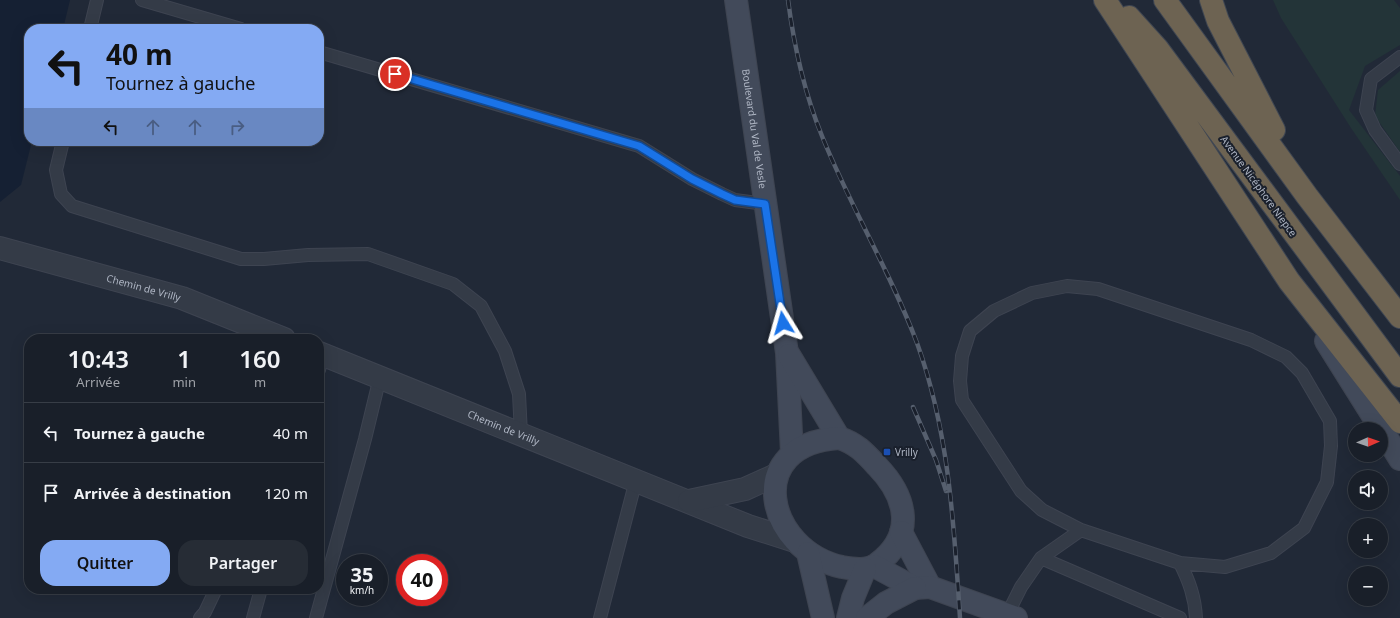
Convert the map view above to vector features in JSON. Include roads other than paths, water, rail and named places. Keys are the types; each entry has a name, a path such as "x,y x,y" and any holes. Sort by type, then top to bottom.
{"highway":[{"path":"1105,0 1289,282 1400,422"},
{"name":"Avenue Nicéphore Niepce","path":"1113,0 1157,48 1400,376"},
{"path":"1164,0 1307,196 1400,317"},
{"path":"1211,0 1218,21 1307,196"}],"street":[{"name":"Boulevard du Val de Vesle","path":"736,0 787,353 792,453"},
{"name":"Chemin de Vrilly","path":"0,248 182,298 272,334"},
{"path":"1289,282 1400,459"},
{"name":"Boulevard du Val de Vesle","path":"787,353 839,438"},
{"name":"Chemin de Vrilly","path":"324,360 380,377 801,547"},
{"path":"689,501 745,489 776,475 792,453 807,444 839,438 859,447 886,476 901,502 901,532 899,542 892,551 870,568 853,598 848,618"},
{"path":"776,475 775,497 779,514 801,547 823,618"},
{"path":"901,532 922,587"},
{"path":"801,547 824,562 851,569 870,568 922,587 1012,616"},
{"path":"867,618 886,603 922,587"}],"lane":[{"path":"91,24 97,0"},
{"path":"142,0 224,24"},
{"path":"324,53 639,146 692,179 735,200 765,204"},
{"path":"1400,57 1371,79 1366,110 1375,130 1400,164"},
{"path":"62,146 56,170 60,194 72,206 241,259 264,259 308,255 368,254 453,284 481,306 505,351 519,394 521,434"},
{"path":"1067,286 1098,289 1251,340 1286,356 1302,373 1330,421 1331,446 1327,482 1304,528 1271,553 1225,567 1180,563 1081,530 1042,510 1021,491 962,400 960,381 962,356 970,331 994,311 1032,293 1067,286"},
{"path":"324,589 365,439 380,377"},
{"path":"600,618 636,480"},
{"path":"1012,616 1021,587 1041,558 1081,530"},
{"path":"1041,558 1180,618"},
{"path":"1180,563 1190,582 1195,602 1196,618"},
{"path":"200,618 213,594"},
{"path":"253,618 260,594"},
{"path":"316,618 323,594"}],"water":[{"path":"0,0 70,0 64,24 24,24 24,146 31,146 21,185 0,202"}],"railway":[{"path":"788,0 800,69 822,136 845,188 895,290 917,343 928,376 943,444 948,479 960,618"},
{"path":"913,407 936,460 946,491"}],"place":[{"name":"Vrilly","path":"887,452"}]}
